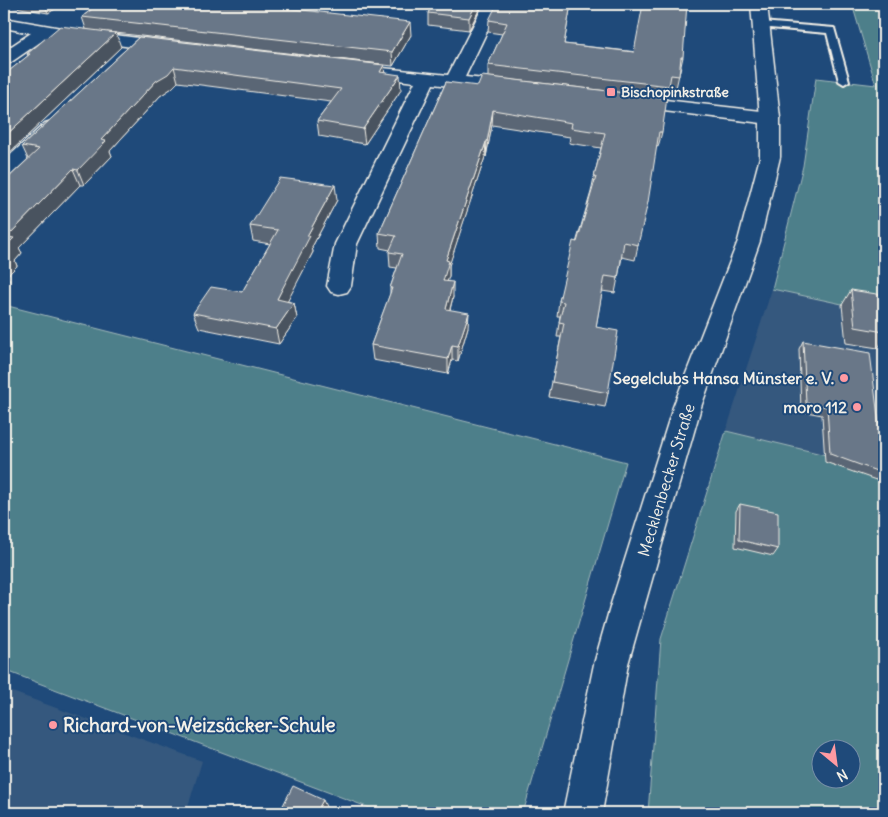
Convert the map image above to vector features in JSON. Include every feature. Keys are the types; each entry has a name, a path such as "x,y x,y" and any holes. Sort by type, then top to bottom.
{"street":[{"path":"454,81 492,4"},
{"name":"Mecklenbecker Straße","path":"582,813 611,664 628,604 688,407 749,241 770,158 770,118 759,4"},
{"path":"67,34 83,22"},
{"path":"4,23 45,31 189,50"},
{"path":"4,59 45,31"},
{"path":"125,57 139,43"},
{"path":"347,69 532,90"},
{"path":"339,286 346,244 426,79"},
{"path":"611,99 770,118"},
{"path":"4,172 68,111"}],"lane":[{"path":"761,25 831,30 844,81"}],"shaded area":[{"path":"772,289 884,313 884,469 726,431"},
{"name":"Richard-von-Weizsäcker-Schule","path":"4,689 202,761 186,813 4,813"}],"green space":[{"path":"852,4 884,4 884,313 772,289 803,166 816,78 876,85"},
{"path":"4,305 626,462 523,813 383,813 4,670"},
{"path":"726,431 884,469 884,813 648,813 661,639"}],"building":[{"path":"98,4 277,4 275,7 410,22 392,52 82,17"},
{"path":"433,4 476,4 469,18 428,13"},
{"path":"497,4 571,4 564,44 634,52 643,4 687,4 683,57 681,57 679,76 671,75 669,86 488,65 507,23 489,20"},
{"path":"60,26 116,33 4,137 4,75"},
{"path":"139,37 384,65 380,72 400,75 363,129 317,121 341,89 174,67 168,74 156,81 101,140 106,141 78,170 73,169 7,237 14,238 5,247 9,251 4,255 4,182 39,149 22,146"},
{"path":"482,76 667,98 662,132 659,132 648,202 638,245 624,242 618,278 605,276 596,327 618,331 608,393 552,382 564,323 559,322 564,302 559,301 573,241 577,242 596,177 594,177 605,133 571,128 572,123 493,110 487,142 446,260 449,261 443,281 453,282 446,309 469,313 458,346 452,345 448,359 371,345 402,254 389,252 396,236 379,233 446,82 478,86"},
{"path":"280,178 335,185 307,236 310,236 277,299 294,303 276,329 193,313 211,287 242,292 278,230 250,226"},
{"path":"851,290 883,295 884,332 855,327"},
{"path":"803,341 870,353 882,449 879,448 882,473 830,454 827,407 806,403"},
{"path":"740,504 778,512 778,549 739,540"},
{"path":"293,786 323,800 317,811 321,813 279,813"}],"place":[{"name":"Bischopinkstraße","path":"611,92"},
{"name":"Segelclubs Hansa Münster e. V.","path":"844,378"},
{"name":"moro 112","path":"857,407"},
{"name":"Richard-von-Weizsäcker-Schule","path":"53,725"}]}
